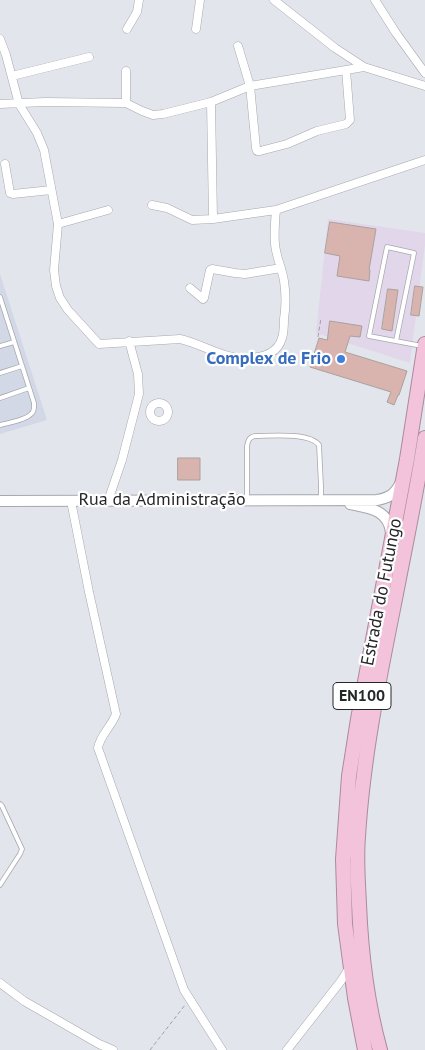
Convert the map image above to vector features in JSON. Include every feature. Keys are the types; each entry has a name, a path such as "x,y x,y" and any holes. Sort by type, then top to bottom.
{"highway":[{"name":"Estrada do Futungo","path":"365,1050 350,967 345,924 343,866 349,776 407,459 425,345"},
{"name":"Estrada do Futungo","path":"380,1050 368,992 360,926 357,865 358,837 373,714 425,438"}],"street":[{"path":"127,29 137,12 139,0"},
{"path":"196,29 200,0"},
{"path":"274,0 335,48 364,67 425,86"},
{"path":"375,0 425,73"},
{"path":"0,39 19,104 38,133 44,150 58,224 54,270 56,286 60,298 68,310 99,344 180,339 236,358 252,358 267,355 278,347 282,338 286,295 275,242 276,210"},
{"path":"238,46 250,86 256,148 260,152 287,144 317,131 346,124 350,120 346,70"},
{"path":"12,76 89,57"},
{"path":"0,104 45,102 126,103 153,115 163,114 211,102 250,86 364,67"},
{"path":"126,71 126,103"},
{"path":"211,102 213,219"},
{"path":"152,205 167,208 192,220 276,210 425,160"},
{"path":"5,164 10,193 51,190"},
{"path":"58,224 108,210"},
{"path":"190,288 203,299 206,296 210,270 212,268 245,274 280,268"},
{"path":"108,501 122,460 139,394 138,374 129,341"},
{"path":"136,408 150,410"},
{"path":"323,499 377,500 391,496 400,485 407,459"},
{"path":"323,499 368,508 385,517 389,521 391,547"},
{"name":"Rua da Administração","path":"0,501 323,499"},
{"path":"71,501 116,714 99,742 98,748 184,990 222,1050"},
{"path":"287,1050 350,967"},
{"path":"0,983 24,1001 113,1050"}],"lane":[{"path":"396,341 414,253 387,247 369,336 396,341 425,345"},
{"path":"0,296 34,409 32,414 0,425"},
{"path":"0,320 7,318"},
{"path":"0,346 14,342"},
{"path":"0,373 22,366"},
{"path":"0,398 29,388"},
{"path":"247,500 247,446 252,436 293,436 316,441 319,445 323,499"},
{"path":"0,804 22,849 0,885"}],"path":[{"path":"318,336 321,318"},
{"path":"150,1050 190,999"}],"shaded area":[{"path":"328,219 425,233 410,363 316,333"},
{"path":"0,274 47,420 0,434"}],"building":[{"path":"330,222 376,229 369,281 337,276 340,256 325,253"},
{"path":"415,286 423,287 419,316 411,315"},
{"path":"388,289 398,290 392,331 382,329"},
{"name":"Complex de Frio","path":"330,321 362,326 360,337 350,336 345,352 407,371 394,405 387,402 391,392 310,367 319,338 327,340"},
{"path":"178,458 200,458 200,480 178,480"}],"place":[{"name":"Complex de Frio","path":"341,359"}]}
